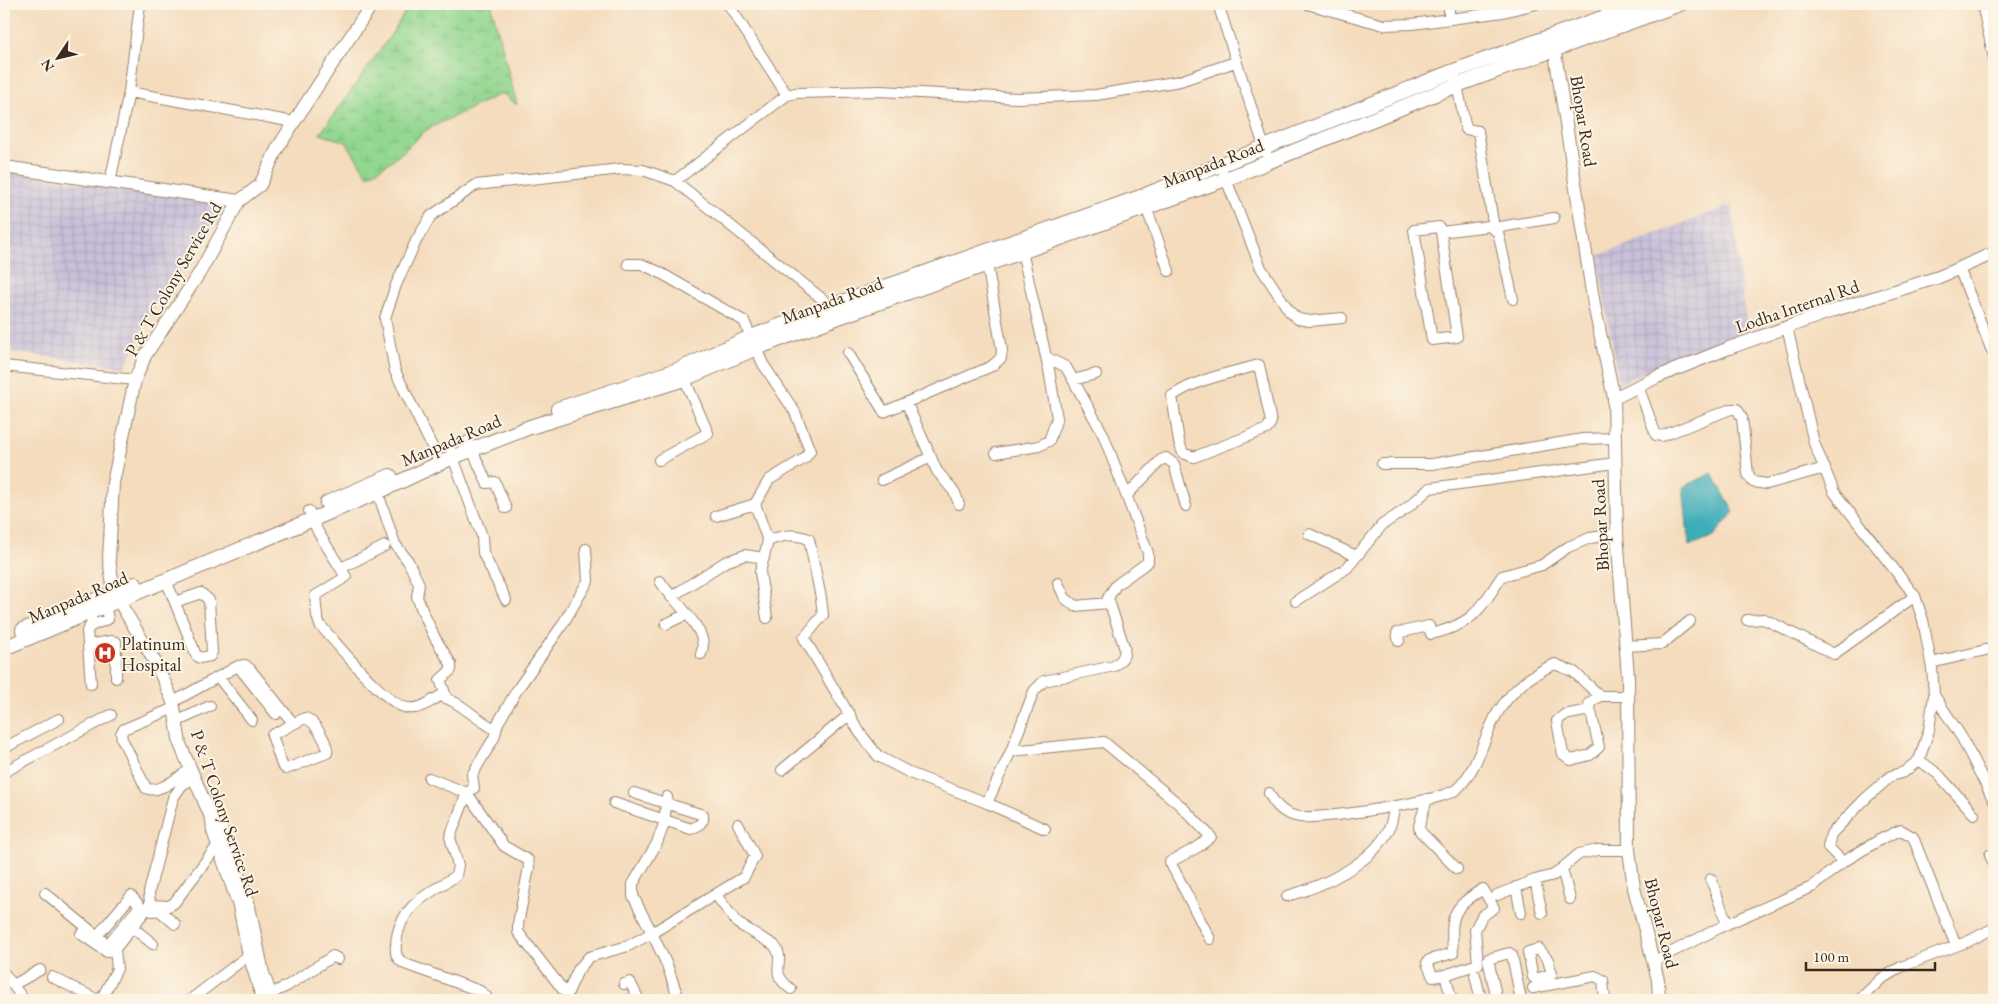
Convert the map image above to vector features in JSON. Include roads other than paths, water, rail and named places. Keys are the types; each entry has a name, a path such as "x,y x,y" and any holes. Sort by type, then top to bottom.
{"main road":[{"name":"Manpada Road","path":"1145,202 1221,166 1453,71 1641,4"},
{"name":"Manpada Road","path":"4,648 49,625 377,488 445,456 529,423 682,374 753,343 833,312 986,257 1145,202 1226,179 1457,85 1680,4"},
{"name":"Manpada Road","path":"4,639 49,625 90,620 110,599 166,580 182,569"}],"street":[{"path":"110,182 129,92 140,4"},
{"path":"4,167 239,201 260,184 294,122 372,4"},
{"path":"728,4 787,96"},
{"path":"1218,4 1235,62 1270,162"},
{"path":"1308,4 1338,7 1384,25 1412,24 1503,12 1536,4"},
{"path":"1449,4 1449,18"},
{"path":"1982,4 1994,58"},
{"name":"Bhopar Road","path":"1552,36 1594,305 1614,398 1617,534 1628,696 1629,850 1634,888 1658,980 1658,1000"},
{"path":"675,181 787,96 796,93 880,91 1017,98 1096,95 1180,80 1235,62"},
{"path":"1453,71 1466,129 1478,131 1494,228"},
{"path":"129,92 294,122"},
{"path":"1221,166 1260,268 1290,312 1298,318 1310,321 1342,318"},
{"path":"506,600 483,554 482,536 445,456 395,371 385,318 400,276 416,241 431,216 476,184 621,169 643,170 675,181 833,312"},
{"name":"P & T Colony Service Rd","path":"239,201 200,272 146,356 135,380 113,483 109,559 110,599 154,660 173,705 180,744 212,820 213,831 239,906 267,998"},
{"path":"1145,202 1169,271"},
{"path":"1494,228 1554,218"},
{"path":"1441,232 1489,226 1494,228 1498,232 1512,299"},
{"path":"1439,227 1441,232 1457,337 1432,340 1414,230 1439,227"},
{"path":"996,453 1039,446 1049,441 1057,418 1046,356 1021,245"},
{"name":"Lodha Internal Rd","path":"1614,398 1638,386 1730,348 1787,327 1939,277 1994,253"},
{"path":"848,352 882,411 887,412 992,366 1000,358 1002,350 986,257"},
{"path":"628,264 641,264 659,272 744,321 753,343 795,412 810,450 805,458 768,480 755,504 716,516"},
{"path":"1959,268 1992,351"},
{"path":"1787,327 1814,443 1834,492 1915,596 1923,620 1931,663 1934,695 1929,730 1919,760 1904,772 1890,776 1830,834 1828,847 1843,862"},
{"path":"987,803 1038,686 1044,681 1114,666 1122,660 1125,652 1124,646 1109,604 1110,592 1116,585 1148,562 1148,553 1103,434 1066,367 1046,356"},
{"path":"1258,365 1271,422 1267,429 1194,457 1183,453 1178,442 1172,396 1212,378 1258,365"},
{"path":"4,366 135,380"},
{"path":"659,460 708,433 682,374"},
{"path":"1073,380 1096,374"},
{"path":"1638,386 1656,435 1662,436 1731,409 1737,409 1742,418 1748,474 1753,482 1767,484 1825,468"},
{"path":"907,404 931,457 955,493 959,504"},
{"path":"1382,464 1432,464 1583,439 1615,438"},
{"path":"470,446 486,482 495,482 506,508"},
{"path":"882,480 931,457"},
{"path":"1127,495 1161,460 1166,458 1174,464 1186,506"},
{"path":"1296,601 1347,568 1382,525 1406,510 1430,488 1615,463"},
{"path":"311,515 318,532 345,575 344,579 315,596 320,625 376,686 398,705 408,709 422,706 445,693 440,680 451,670 451,664 435,638 422,610 417,597 419,584 408,561 395,544 377,488"},
{"path":"755,504 768,541 760,572 767,618"},
{"path":"768,541 782,535 796,534 809,539 822,598 823,615 804,638 878,756 889,764 987,803 1045,829"},
{"path":"1309,534 1356,556"},
{"path":"1399,641 1397,634 1429,626 1431,634 1456,628 1480,610 1502,576 1542,565 1568,547 1590,538 1617,534"},
{"path":"341,568 385,546"},
{"path":"486,1000 486,996 480,991 400,961 395,952 396,934 410,907 456,876 458,865 450,837 467,794 474,788 472,775 494,738 495,729 517,690 561,627 588,581 586,548"},
{"path":"671,597 725,562 746,554 764,558"},
{"path":"166,580 196,655 200,658 210,656 212,652 209,600 201,593 175,602"},
{"path":"660,581 702,636 704,644 701,654"},
{"path":"1058,583 1065,598 1075,606 1109,604"},
{"path":"1747,620 1764,619 1834,654 1915,596"},
{"path":"666,624 687,614"},
{"path":"90,620 87,631 91,684"},
{"path":"1625,646 1662,644 1690,621"},
{"path":"88,645 111,641 116,642 116,678"},
{"path":"1931,663 1994,648"},
{"path":"1268,793 1281,810 1300,817 1315,818 1395,806 1427,799 1456,790 1474,767 1498,713 1532,675 1555,664 1574,672 1600,696"},
{"path":"192,774 177,776 158,790 151,791 146,788 122,739 121,733 124,729 173,705 218,677 238,666 244,665 250,669 293,723"},
{"path":"238,666 276,714"},
{"path":"218,677 252,720"},
{"path":"1934,695 1962,738 1994,801"},
{"path":"440,696 461,705 476,719 495,729"},
{"path":"1590,710 1564,715 1557,721 1563,754 1571,760 1590,755 1599,748 1589,703 1600,696 1628,696"},
{"path":"176,722 210,706"},
{"path":"782,770 850,714"},
{"path":"4,772 111,715"},
{"path":"305,718 309,719 327,745 328,750 325,755 286,769 282,765 272,735 293,723 305,718"},
{"path":"4,748 59,719"},
{"path":"1011,751 1104,742 1181,806 1211,837 1198,848 1170,862 1210,939"},
{"path":"1919,760 1938,774 1974,814"},
{"path":"134,929 150,905 149,892 173,798 192,774"},
{"path":"429,778 467,794 504,846 528,860 529,867 518,932 566,997 578,970 589,957 628,946 744,877 755,856 738,824"},
{"path":"614,803 691,829 699,825 704,817 666,800 634,793"},
{"path":"1427,799 1419,826 1420,831 1458,869"},
{"path":"666,800 664,820 657,843 633,884 633,896 667,965 679,1000"},
{"path":"1287,896 1321,886 1365,858 1379,844 1389,828 1395,806"},
{"path":"190,1000 203,996 254,954 248,902 221,828 212,820"},
{"path":"1654,960 1727,924 1812,887 1843,862 1881,839 1901,830 1913,837 1956,946"},
{"path":"150,905 164,906 174,903 218,845"},
{"path":"1497,894 1554,875 1579,854 1588,851 1629,850"},
{"path":"1562,869 1570,899"},
{"path":"1711,879 1727,924"},
{"path":"1535,880 1542,913"},
{"path":"1516,887 1521,913"},
{"path":"1484,889 1494,908 1492,912 1482,916 1475,930 1478,964 1445,975 1433,977 1428,961 1454,953 1451,935 1455,913 1461,905 1484,889"},
{"path":"45,893 105,942 117,969 100,1000 52,977"},
{"path":"716,895 737,923 774,945 780,955 777,971 784,984 792,989"},
{"path":"81,934 105,942 134,929 156,909 175,924"},
{"path":"1859,1000 1881,979 1901,967 1956,946 1994,928"},
{"path":"134,929 153,944"},
{"path":"1497,1000 1488,959 1509,953 1512,955 1522,1000"},
{"path":"267,998 333,956 338,959"},
{"path":"13,985 40,970"},
{"path":"4,973 24,1000"},
{"path":"1445,975 1452,1000"},
{"path":"1474,975 1481,1000"},
{"path":"1533,988 1544,981 1594,976 1603,980 1605,1000"},
{"path":"624,984 630,982 639,1000"}],"water":[{"path":"1712,473 1734,512 1714,536 1689,546 1683,487"}],"place":[{"name":"Platinum Hospital","path":"105,653"}]}
